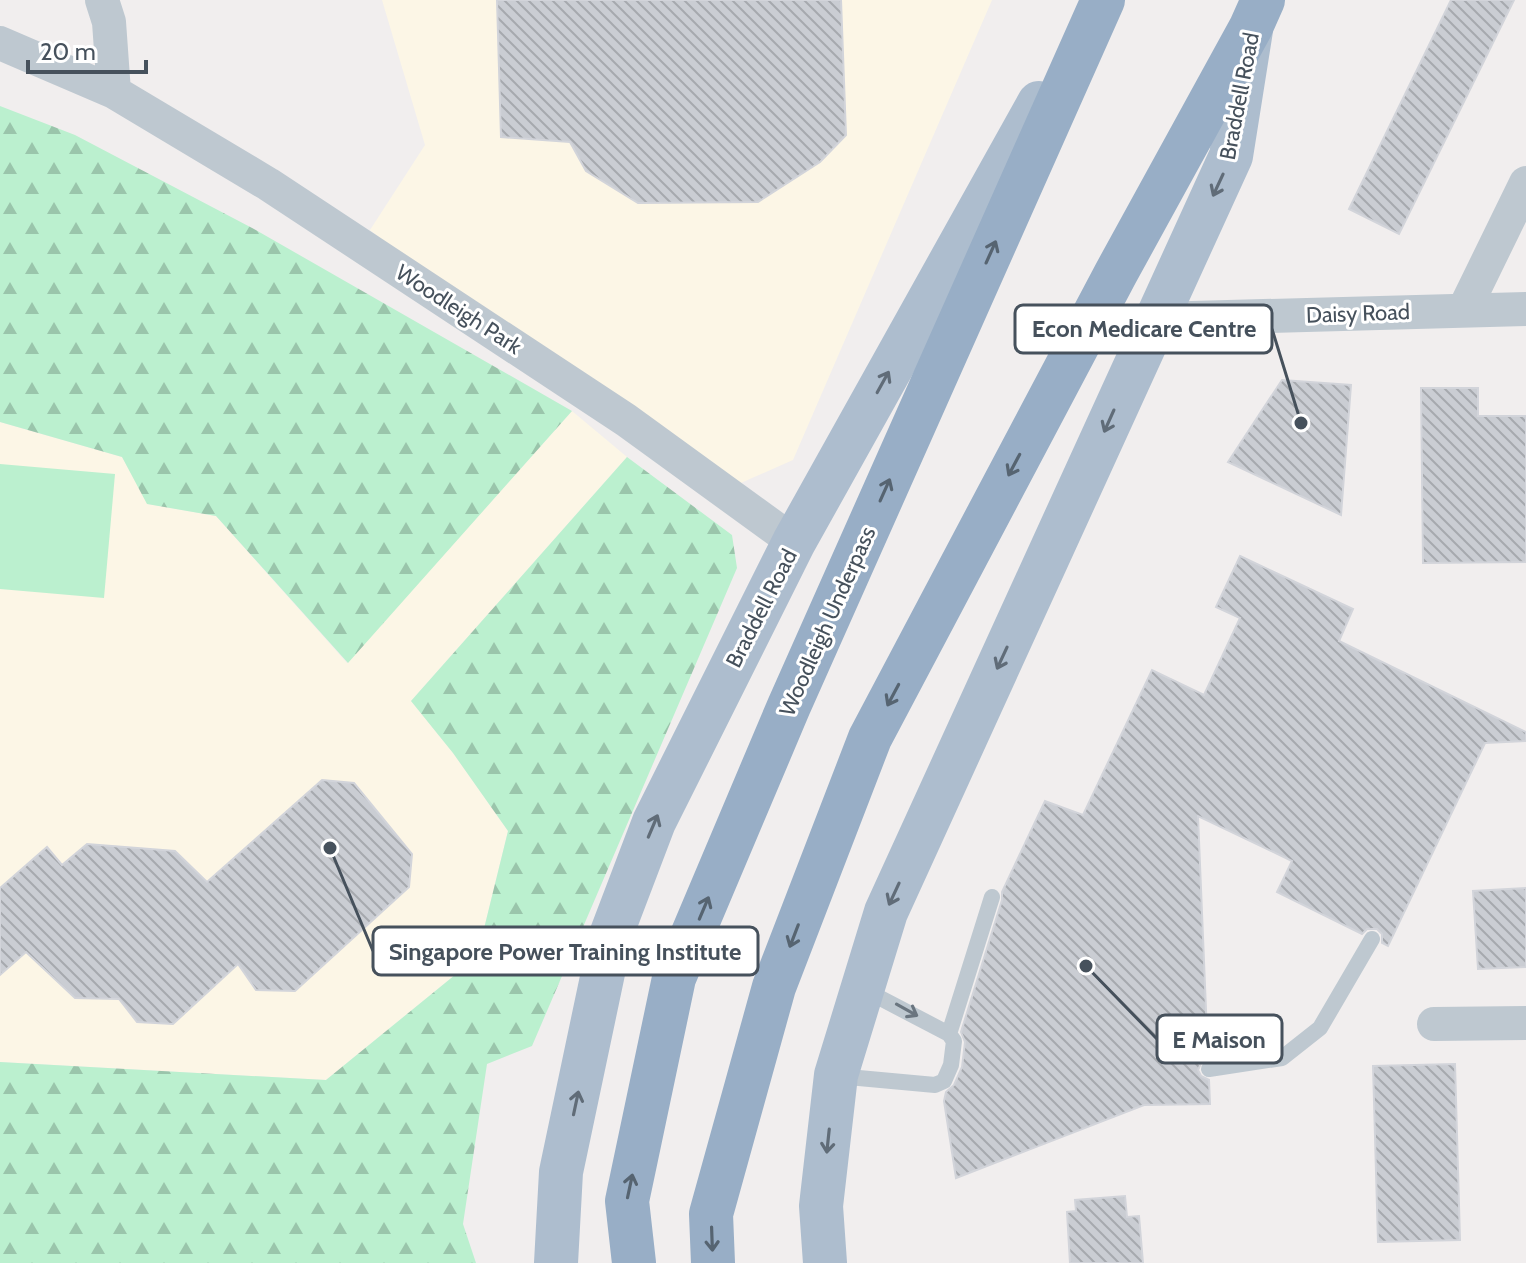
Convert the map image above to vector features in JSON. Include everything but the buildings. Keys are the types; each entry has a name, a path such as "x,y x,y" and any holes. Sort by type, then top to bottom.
{"highway":[{"name":"Woodleigh Underpass","path":"634,1263 627,1201 674,978 789,706 1103,0"},
{"path":"713,1263 711,1214 774,987 870,738 1257,14"}],"main road":[{"name":"Braddell Road","path":"556,1263 561,1172 611,935 654,822 794,542 1097,0"},
{"name":"Braddell Road","path":"825,1263 821,1206 836,1075 886,912 1231,156 1257,14"}],"street":[{"path":"102,0 109,22 114,92"},
{"name":"Woodleigh Park","path":"0,43 114,92 268,184 626,420 794,542"},
{"path":"1464,310 1526,183"},
{"name":"Daisy Road","path":"1156,319 1526,309"},
{"path":"1434,1024 1526,1023"}],"lane":[{"path":"949,1034 992,897"},
{"path":"1209,1069 1282,1058 1320,1028 1372,939"},
{"path":"836,1075 935,1085 944,1081 951,1065 954,1041 949,1034 863,989"}],"shaded area":[{"path":"382,0 992,0 793,460 734,486 455,296 370,230 425,145"},
{"path":"572,411 627,457 411,701 453,753 508,831 477,957 326,1080 0,1062 0,422 122,457 148,504 216,516 347,663"}],"green space":[{"path":"0,106 75,135 254,229 572,411 348,663 216,516 147,504 122,457 0,422"},
{"path":"627,457 732,535 737,568 532,1046 487,1064 463,1224 476,1263 0,1263 0,1062 326,1080 477,957 508,831 453,753 411,701"},
{"path":"0,464 115,474 104,598 0,589"}],"place":[{"name":"Econ Medicare Centre","path":"1301,423"},
{"name":"Singapore Power Training Institute","path":"330,848"},
{"name":"E Maison","path":"1086,966"}]}
